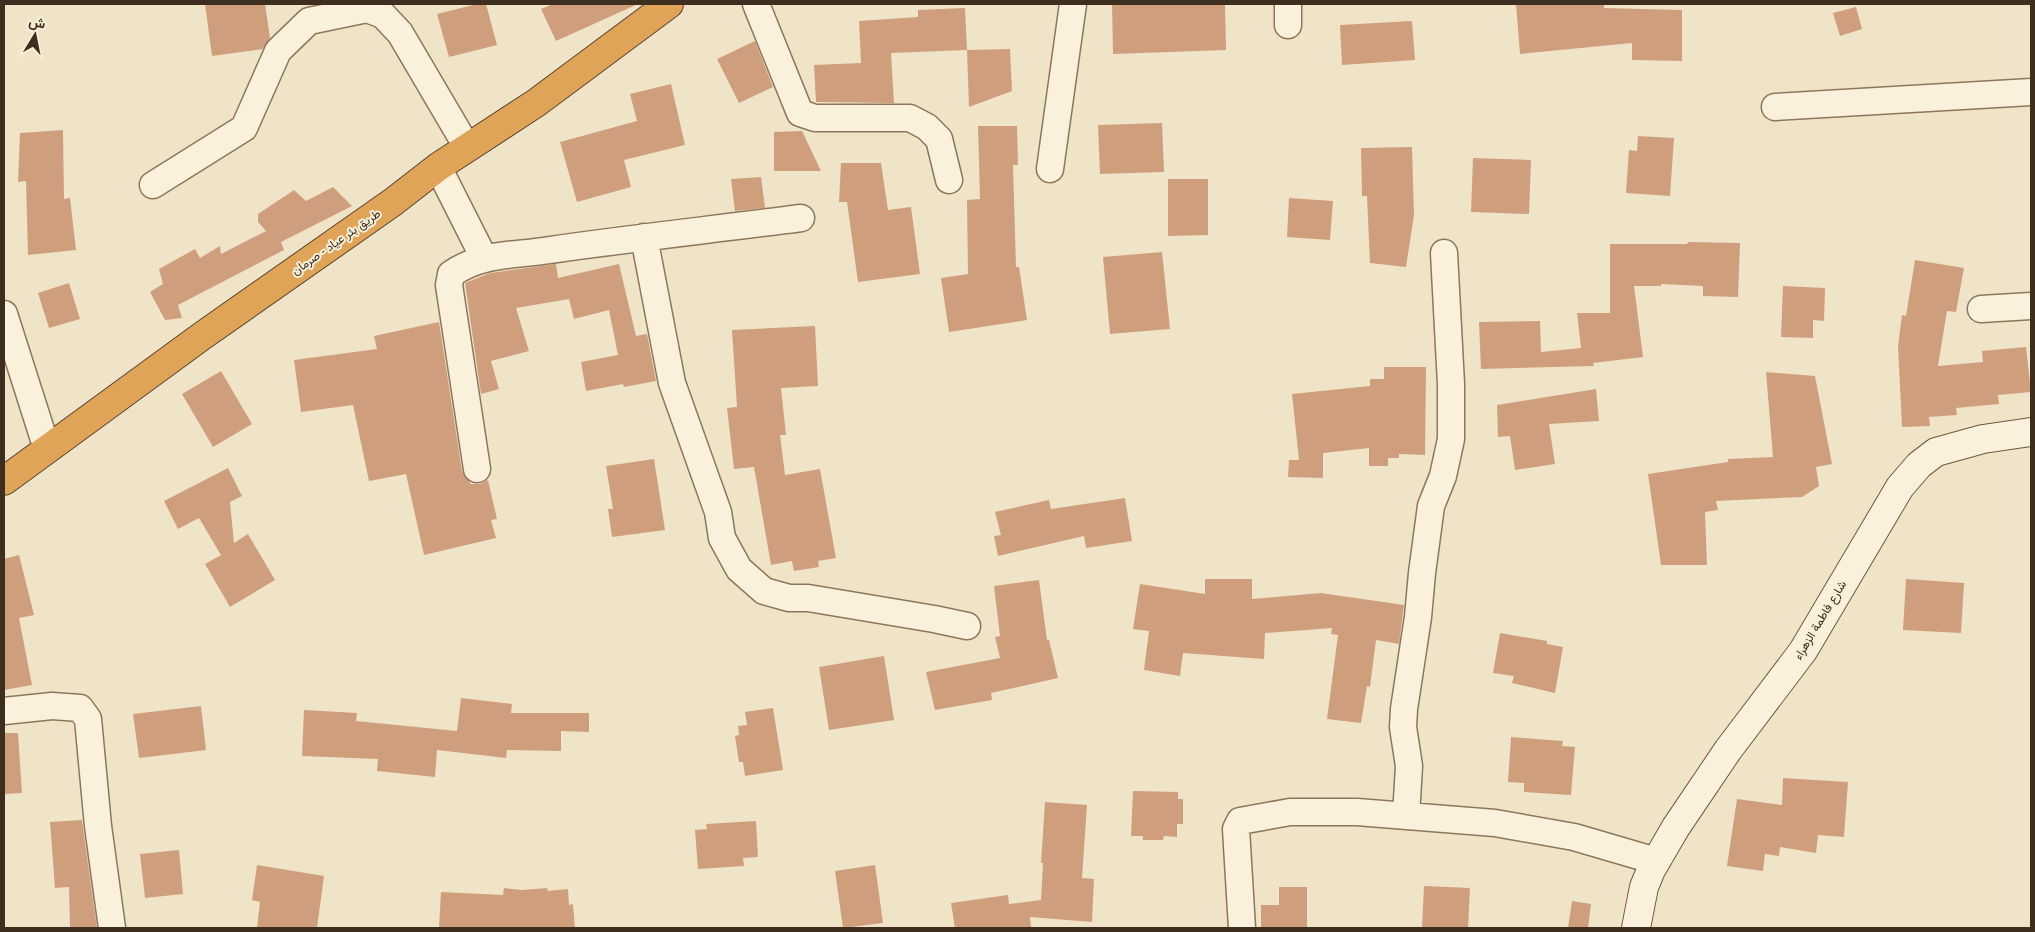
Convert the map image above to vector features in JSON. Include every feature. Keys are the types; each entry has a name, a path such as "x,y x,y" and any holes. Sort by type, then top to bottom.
{"highway":[{"name":"طريق بئر عياد - صرمان","path":"4,481 202,336 393,202 438,167 536,103 669,4"}],"street":[{"path":"756,4 800,114 815,118 910,118 927,127 939,139 949,180"},
{"path":"1050,169 1073,4"},
{"path":"152,185 244,128 278,51 309,21 367,9 384,15 400,33 467,147"},
{"path":"1774,107 2031,92"},
{"path":"438,167 484,258"},
{"path":"477,470 449,285 451,274 484,258 801,218"},
{"path":"644,237 672,383 718,512 722,538 738,569 764,591 789,598 808,598 934,618 967,626"},
{"path":"1406,816 1409,766 1403,727 1404,709 1432,506 1443,476 1451,439 1451,384 1444,253"},
{"path":"1981,310 2031,306"},
{"path":"4,314 47,449"},
{"name":"شارع فاطمة الزهراء","path":"1636,928 1644,887 1656,861 1728,750 1803,651 1900,487 1919,465 1936,452 1983,439 2031,432"},
{"path":"4,711 68,706 80,708 88,719 98,826 112,928"},
{"path":"1242,928 1236,829 1240,821 1290,812 1357,812 1495,823 1574,837 1656,861"}],"building":[{"path":"205,4 265,4 270,38 263,49 212,56"},
{"path":"477,4 486,4 497,45 449,57 437,14"},
{"path":"553,4 638,4 556,41 541,9"},
{"path":"1112,4 1225,4 1226,50 1113,54"},
{"path":"1516,4 1604,4 1604,8 1682,10 1682,61 1632,60 1632,43 1520,54"},
{"path":"1856,7 1862,29 1840,36 1833,13"},
{"path":"965,8 967,50 891,53 894,103 816,102 814,65 861,63 859,21 918,17 918,10"},
{"path":"1412,21 1415,60 1342,65 1340,25"},
{"path":"755,41 773,87 739,103 717,59"},
{"path":"1010,49 1012,91 969,107 967,50"},
{"path":"671,84 685,145 624,160 631,187 577,202 560,142 637,121 630,94"},
{"path":"1162,123 1164,172 1100,174 1098,125"},
{"path":"978,126 1017,126 1018,165 1013,165 1016,267 1019,267 1027,320 949,332 941,278 968,274 967,200 980,199"},
{"path":"63,130 64,199 70,198 76,250 28,255 26,181 18,182 20,133"},
{"path":"802,131 821,171 774,171 774,132"},
{"path":"1638,136 1674,138 1670,196 1626,193 1629,150 1637,151"},
{"path":"1412,147 1414,215 1406,267 1370,263 1367,196 1362,196 1361,148"},
{"path":"1473,158 1531,160 1529,214 1471,212"},
{"path":"841,163 881,163 888,210 911,207 920,274 858,282 847,202 839,202"},
{"path":"761,177 765,208 735,211 731,179"},
{"path":"1168,179 1208,179 1208,235 1168,236"},
{"path":"333,187 352,206 281,242 284,250 178,305 182,318 165,320 150,292 163,284 159,269 195,249 200,258 220,246 221,254 266,231 258,222 258,214 294,190 306,201"},
{"path":"1289,198 1333,201 1330,240 1287,237"},
{"path":"1688,242 1740,243 1738,297 1703,296 1703,286 1661,284 1661,286 1634,286 1643,357 1593,363 1594,366 1481,369 1479,322 1540,321 1541,352 1581,348 1577,313 1610,313 1610,244 1687,244"},
{"path":"1162,252 1170,329 1110,334 1103,257"},
{"path":"1915,260 1964,268 1956,312 1947,311 1938,366 1983,362 1982,351 2026,347 2031,392 1998,395 1999,404 1956,408 1957,415 1929,417 1930,426 1902,427 1898,346 1902,315 1906,316"},
{"path":"556,264 558,278 619,264 636,336 647,334 656,381 624,387 623,384 586,391 581,362 618,355 609,310 574,319 569,299 516,308 529,351 491,361 499,389 481,394 465,283 490,273"},
{"path":"69,283 80,319 49,328 38,293"},
{"path":"1783,286 1825,288 1824,321 1813,320 1813,338 1781,337"},
{"path":"439,322 462,471 471,484 480,484 488,480 497,519 491,520 496,538 424,555 406,474 369,481 353,405 301,412 294,360 377,349 374,336"},
{"path":"815,326 818,386 781,388 786,435 780,435 785,475 820,469 836,558 818,561 819,567 794,571 792,561 771,565 754,467 734,469 727,408 737,407 732,330"},
{"path":"1384,367 1426,367 1425,455 1399,454 1399,458 1388,458 1388,466 1369,466 1369,448 1323,453 1323,478 1288,477 1289,460 1299,460 1292,394 1370,386 1370,379 1384,379"},
{"path":"221,371 252,424 213,447 182,394"},
{"path":"1766,372 1815,376 1832,464 1816,467 1819,486 1802,497 1716,501 1718,510 1705,512 1707,565 1661,565 1648,474 1728,462 1728,459 1773,457"},
{"path":"1596,389 1599,421 1549,424 1555,464 1515,470 1510,436 1498,437 1497,405"},
{"path":"654,459 665,530 612,537 608,509 613,509 606,466"},
{"path":"228,468 242,496 230,502 234,543 248,534 275,580 230,607 205,564 221,555 199,518 178,529 164,501"},
{"path":"1125,498 1132,541 1086,548 1084,536 998,556 994,536 1001,535 995,512 1049,500 1051,509"},
{"path":"19,555 34,615 19,618 32,685 4,690 4,559"},
{"path":"1205,579 1252,579 1252,599 1321,593 1404,605 1399,644 1376,640 1370,687 1367,686 1361,723 1327,719 1338,635 1331,634 1332,628 1265,633 1264,659 1183,653 1180,676 1144,670 1149,631 1133,629 1140,584 1205,594"},
{"path":"1906,579 1964,583 1961,633 1903,630"},
{"path":"1039,580 1047,640 1049,640 1058,678 991,693 992,700 935,710 926,672 1000,658 995,637 1000,636 994,586"},
{"path":"1500,633 1547,641 1547,644 1563,647 1555,693 1512,683 1514,676 1493,673"},
{"path":"884,656 894,720 829,730 819,667"},
{"path":"461,698 512,704 511,713 589,713 589,732 561,731 561,751 507,750 506,758 437,750 435,777 377,771 378,759 302,756 304,710 357,713 356,721 457,731"},
{"path":"201,706 206,750 139,758 133,714"},
{"path":"773,708 783,770 745,776 743,762 739,762 735,736 739,735 738,726 747,725 745,712"},
{"path":"4,733 18,733 22,793 4,794"},
{"path":"1511,737 1563,741 1562,746 1575,747 1571,795 1524,792 1524,783 1508,782"},
{"path":"1783,778 1848,782 1844,837 1818,835 1816,853 1780,847 1779,856 1765,854 1763,871 1727,866 1737,799 1782,805"},
{"path":"1133,791 1178,792 1178,799 1183,799 1183,824 1177,824 1177,837 1164,836 1163,840 1143,840 1143,836 1131,836"},
{"path":"1045,802 1087,805 1082,878 1094,879 1092,922 1030,917 1031,927 955,928 951,903 1008,895 1009,904 1041,900 1043,863 1041,863"},
{"path":"82,820 97,928 70,928 69,887 55,888 50,822"},
{"path":"756,821 758,857 743,858 744,866 698,869 695,830 707,829 706,824"},
{"path":"179,850 183,894 145,898 140,854"},
{"path":"257,865 324,876 317,928 257,928 260,902 252,900"},
{"path":"875,865 883,923 843,928 835,871"},
{"path":"1424,886 1470,888 1468,928 1422,928"},
{"path":"1279,887 1307,887 1307,928 1261,928 1261,905 1279,905"},
{"path":"504,888 522,890 547,888 548,891 568,889 569,905 573,904 575,928 439,928 441,892 503,895"},
{"path":"1572,901 1591,904 1588,928 1568,928"}]}
